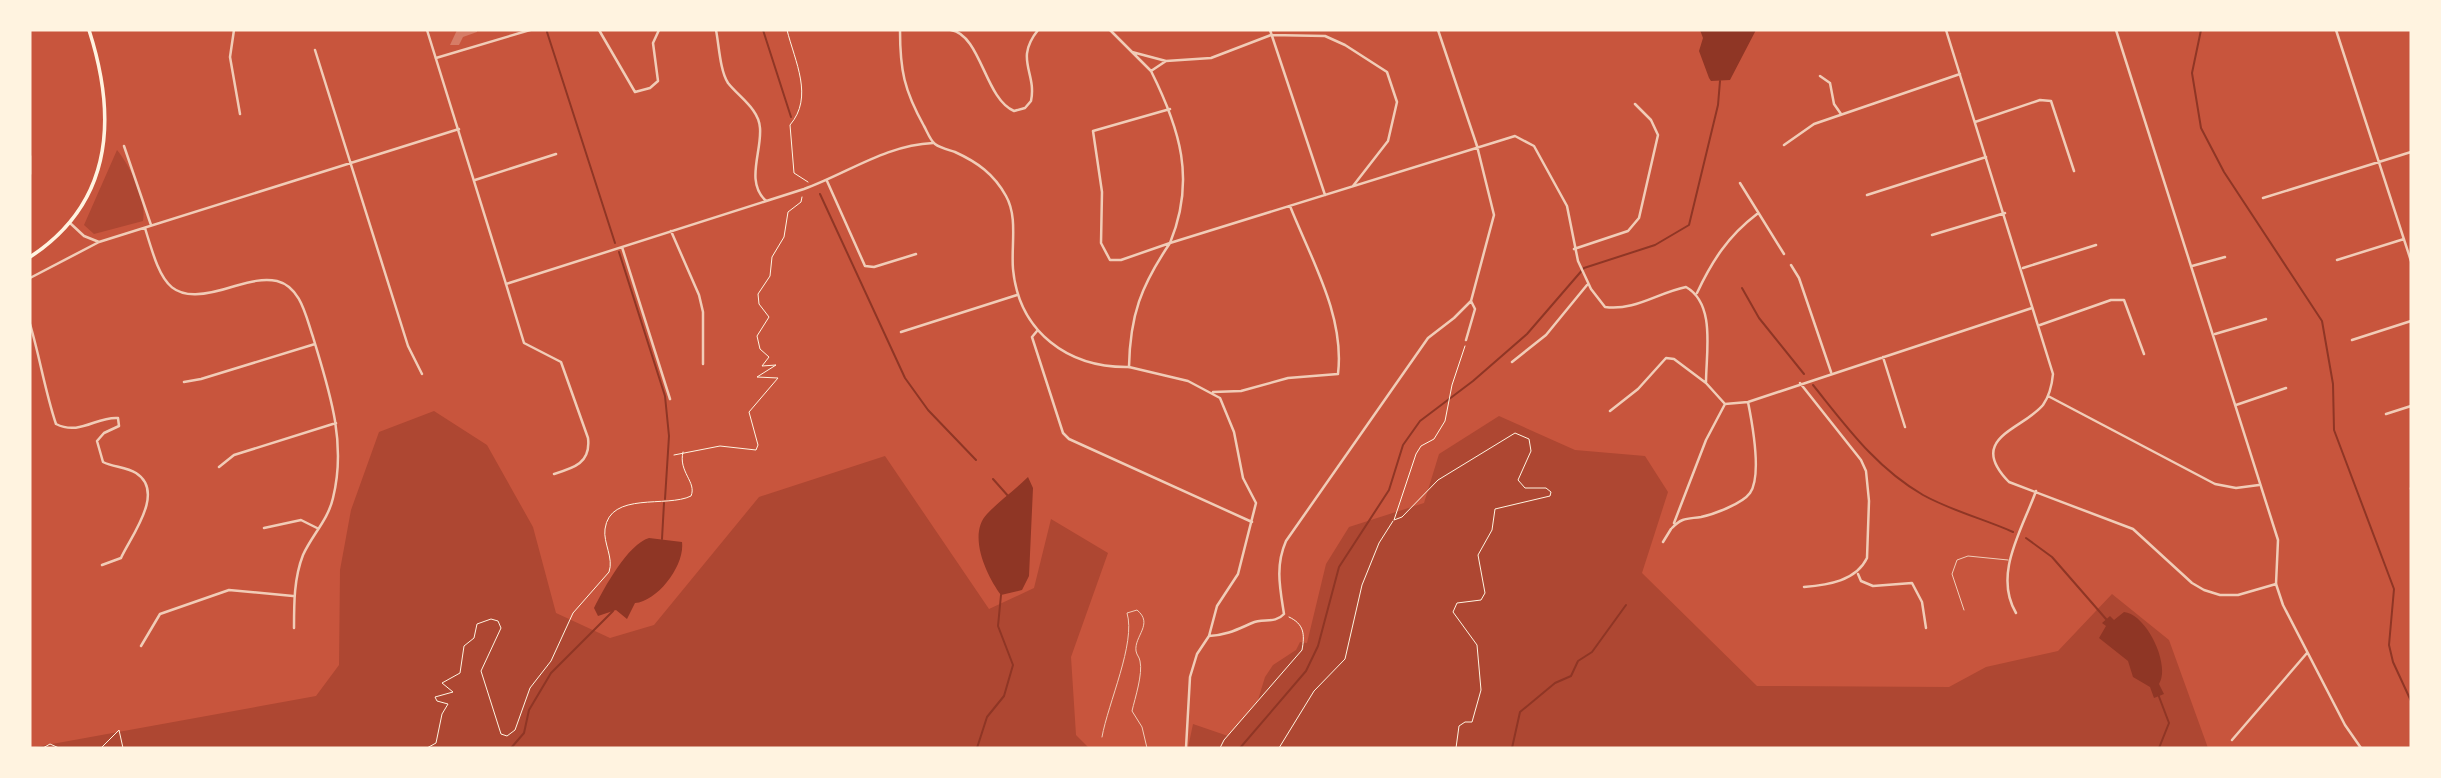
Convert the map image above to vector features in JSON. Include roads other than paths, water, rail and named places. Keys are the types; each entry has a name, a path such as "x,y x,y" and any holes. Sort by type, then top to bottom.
{"main road":[{"path":"30,257 69,222 94,183 106,139 104,83 89,30"}],"street":[{"path":"234,30 230,57 240,114"},
{"path":"427,30 524,343 556,359 567,375 588,438 587,457 573,468 554,474"},
{"path":"436,58 530,30"},
{"path":"600,30 635,92 650,88 658,81 653,43 659,30"},
{"path":"716,30 727,82 747,102 760,125 755,184 758,194 766,201"},
{"path":"900,30 900,64 907,95 934,143"},
{"path":"951,30 965,36 1002,101 1014,111 1029,105 1032,94 1026,55 1029,42 1038,30"},
{"path":"1110,30 1152,71 1178,131 1184,168 1182,202 1170,243 1143,286 1136,305 1129,367"},
{"path":"1270,30 1325,195"},
{"path":"1209,636 1226,635 1255,622 1271,621 1284,614 1277,573 1286,541 1428,338 1471,301 1493,215 1476,146 1438,30"},
{"path":"1946,30 2023,268 2053,374 2048,396 2041,407 2004,431 1994,455 1998,471 2009,482 2133,529 2192,583 2204,590 2220,595 2238,595 2276,584"},
{"path":"2116,30 2215,334 2278,540 2276,584 2308,652 2361,748"},
{"path":"2336,30 2411,261"},
{"path":"1130,52 1166,61 1210,58 1271,35 1325,36 1345,45 1387,72 1396,102 1388,141 1352,187"},
{"path":"315,50 408,346 422,374"},
{"path":"1152,71 1166,61"},
{"path":"1784,145 1814,124 1960,74"},
{"path":"1820,76 1829,83 1834,104 1841,114"},
{"path":"1975,122 2040,100 2049,100 2074,171"},
{"path":"1574,249 1628,231 1639,218 1658,135 1651,120 1635,104"},
{"path":"1170,109 1094,131 1102,192 1101,243 1110,260 1121,260 1476,146 1515,136 1534,146 1569,210 1577,261 1605,307 1620,309 1686,287 1697,293 1705,307 1706,383"},
{"path":"30,278 99,242 459,129"},
{"path":"506,284 827,181 880,154 911,144 934,143 987,170 1009,199 1017,295 1037,331 1054,346 1083,362 1164,373 1213,392 1220,398 1234,432 1244,478 1256,503 1238,575 1217,607 1209,636 1197,654 1190,677 1186,748"},
{"path":"124,146 151,226"},
{"path":"2263,198 2411,152"},
{"path":"475,180 556,154"},
{"path":"30,156 30,174"},
{"path":"1867,195 1986,157"},
{"path":"827,181 865,266 874,267 916,254"},
{"path":"1740,183 1784,254"},
{"path":"1213,392 1241,391 1288,378 1338,374 1340,341 1330,305 1290,206"},
{"path":"1932,235 2005,213"},
{"path":"1697,293 1714,258 1737,229 1757,214"},
{"path":"69,222 84,236 99,242"},
{"path":"145,228 162,276 174,289 200,296 257,281 277,281 286,285 299,298 337,423 334,497 327,516 303,555 294,596 294,628"},
{"path":"671,231 699,295 703,312 703,364"},
{"path":"2337,260 2404,239"},
{"path":"2023,268 2096,245"},
{"path":"622,247 670,399"},
{"path":"2192,266 2225,257"},
{"path":"1791,265 1799,278 1831,372"},
{"path":"1512,362 1546,335 1588,283"},
{"path":"901,332 1017,295"},
{"path":"2039,325 2111,300 2124,300 2144,354"},
{"path":"1466,340 1475,309 1471,301"},
{"path":"1725,404 1748,402 1831,372 2034,307"},
{"path":"2215,334 2266,319"},
{"path":"2352,340 2411,321"},
{"path":"30,324 45,376 43,385 56,424 63,428 88,427 118,418 119,426 104,433 97,441 103,463 129,470 143,481 148,498 146,515 133,531 121,558 102,565"},
{"path":"1037,331 1032,337 1036,355 1063,433 1069,439 1252,522"},
{"path":"184,382 315,344"},
{"path":"1882,356 1905,427"},
{"path":"1610,411 1638,389 1666,358 1674,359 1706,383 1725,404"},
{"path":"1800,383 1861,460 1866,471 1869,500 1867,558 1857,573 1818,586 1804,587"},
{"path":"2236,405 2286,387"},
{"path":"2048,396 2215,484 2236,488 2259,485"},
{"path":"1672,528 1681,519 1702,516 1744,499 1752,491 1754,433 1748,402"},
{"path":"1663,542 1686,499 1706,440 1725,404"},
{"path":"2386,414 2411,406"},
{"path":"219,467 234,455 337,423"},
{"path":"2017,613 2006,583 2010,561 2036,491"},
{"path":"264,528 301,520 318,529"},
{"path":"1857,573 1861,580 1873,586 1912,583 1922,602 1926,628"},
{"path":"141,646 160,614 209,596 229,590 294,596"},
{"path":"2232,740 2308,652"}],"lane":[{"path":"1964,610 1952,574 1957,560 1968,556 2010,561"},
{"path":"1102,737 1107,708 1125,664 1124,647 1130,629 1127,613 1137,610 1144,617 1144,624 1135,649 1141,665 1132,711 1142,727 1147,748"}],"waterway":[{"path":"763,30 791,117"},
{"path":"2201,30 2192,73 2201,128 2224,172 2322,321 2333,384 2334,430 2394,589 2389,645 2393,662 2411,701"},
{"path":"547,32 615,243"},
{"path":"1240,748 1306,671 1318,646 1339,567 1389,490 1403,445 1420,421 1473,381 1527,334 1584,268 1655,245 1689,225 1718,105 1720,81"},
{"path":"820,194 905,378 928,410 976,460"},
{"path":"619,252 665,396 669,436 665,499"},
{"path":"1742,288 1759,318 1804,374"},
{"path":"1813,385 1876,459 1906,484 1945,506 2013,532"},
{"path":"993,479 1009,497"},
{"path":"662,539 664,503"},
{"path":"2026,538 2052,557 2106,619"},
{"path":"977,748 987,717 1004,696 1013,665 998,626 1001,595"},
{"path":"1512,748 1520,712 1555,683 1571,676 1578,661 1592,652 1626,605"},
{"path":"511,748 524,733 529,710 551,673 613,611"},
{"path":"2158,694 2169,723 2159,748"}]}
